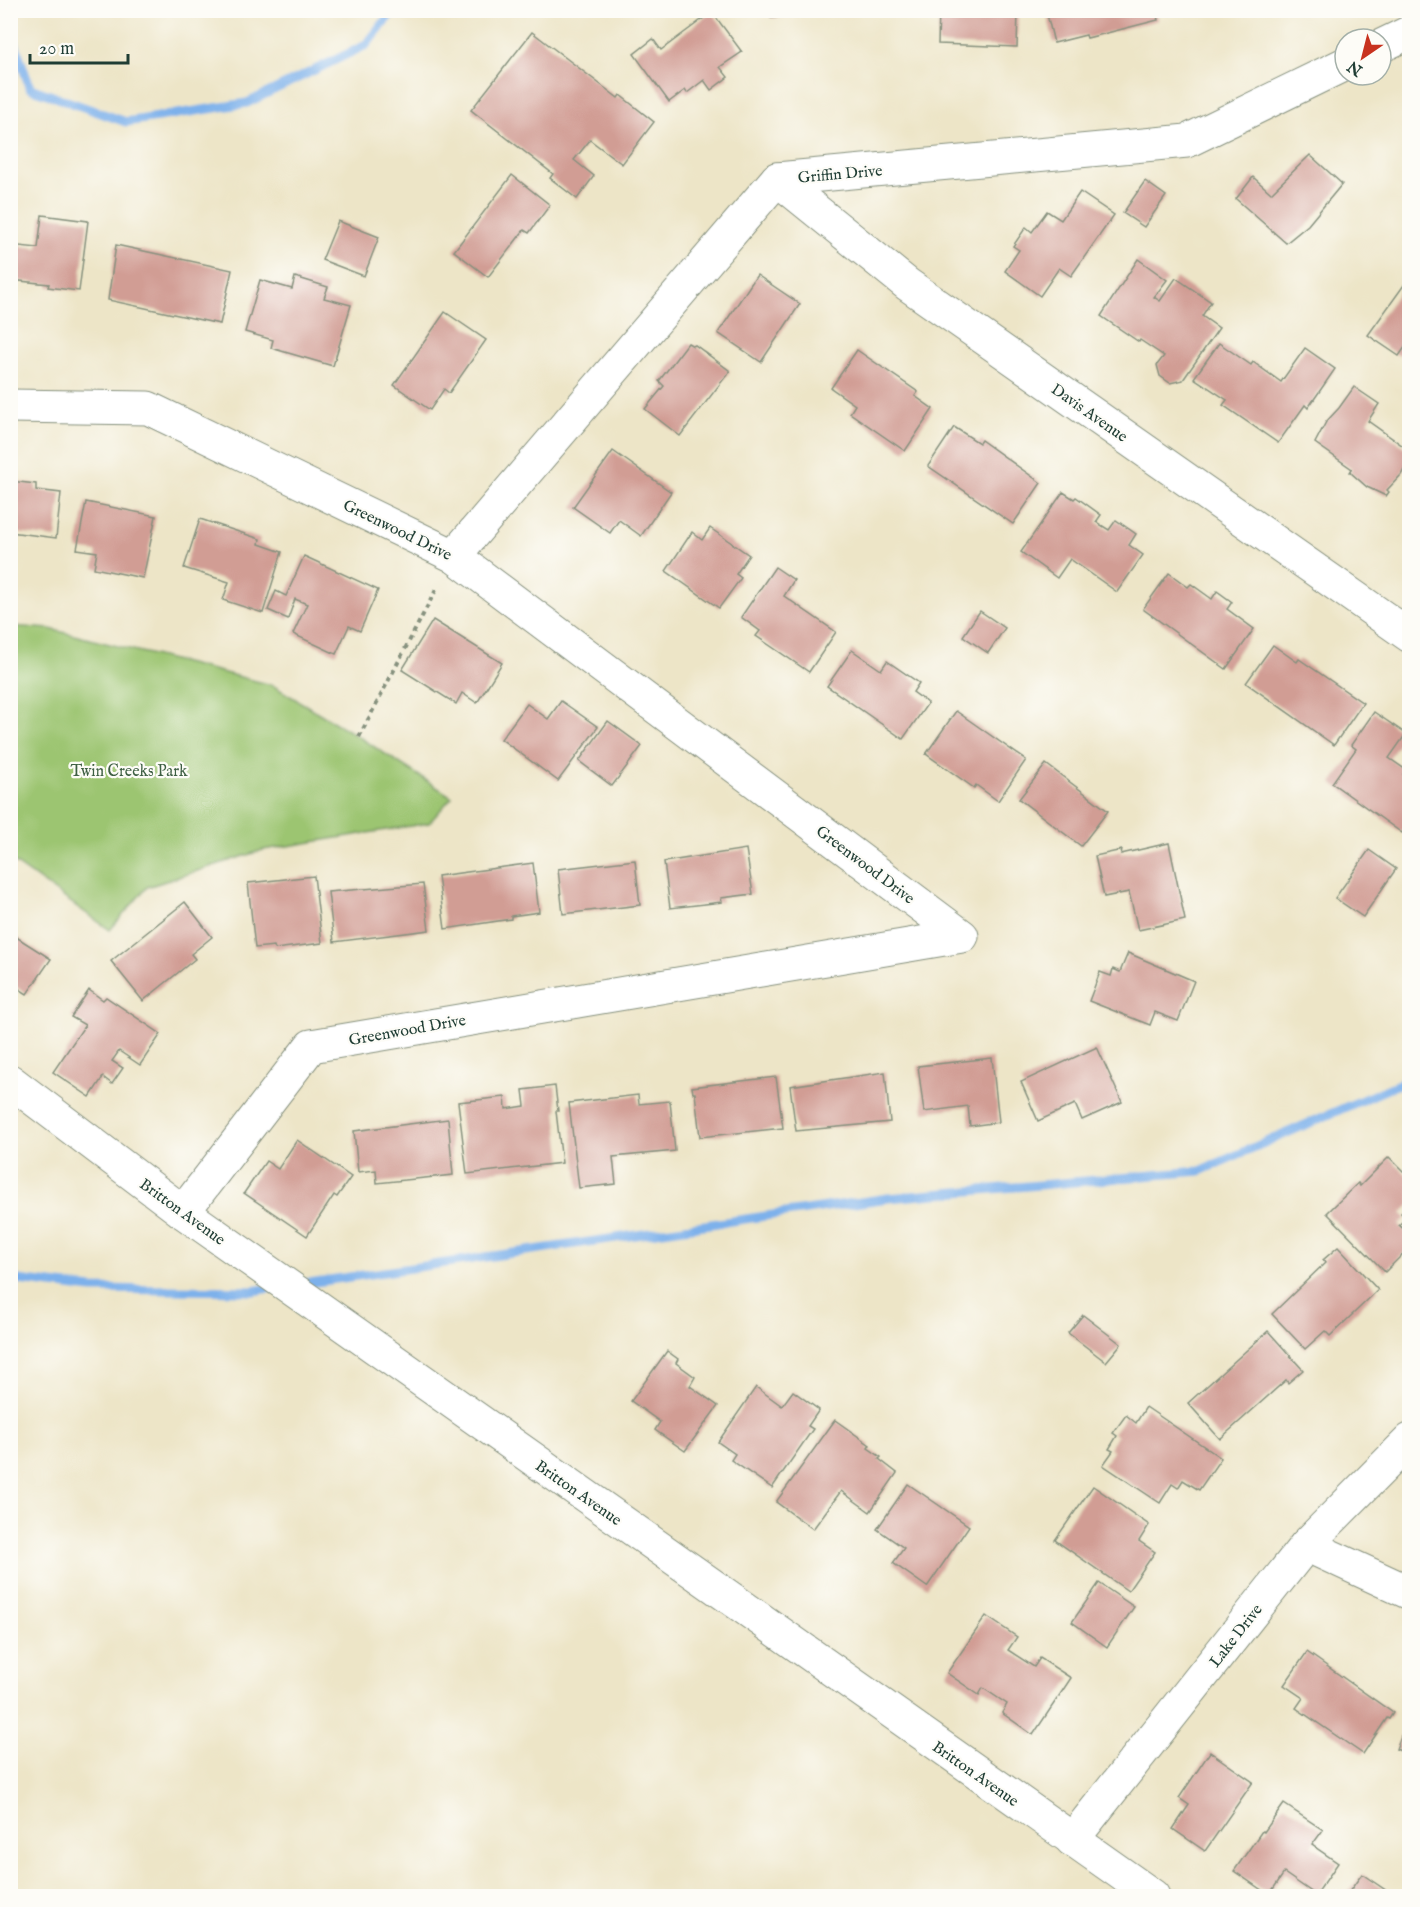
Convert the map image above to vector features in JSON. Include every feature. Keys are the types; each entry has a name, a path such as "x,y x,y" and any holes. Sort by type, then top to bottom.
{"street":[{"path":"1393,40 1410,32"},
{"name":"Griffin Drive","path":"454,556 777,179 1187,141 1333,70"},
{"name":"Davis Avenue","path":"777,179 907,284 1410,636"},
{"name":"Greenwood Drive","path":"10,406 148,408 454,556 962,936 311,1046 183,1212"},
{"name":"Britton Avenue","path":"10,1081 183,1212 1153,1896"},
{"name":"Lake Drive","path":"1072,1840 1306,1545 1410,1440"},
{"path":"1306,1545 1410,1593"}],"path":[{"path":"359,737 454,556"}],"green space":[{"name":"Twin Creeks Park","path":"11,626 50,629 272,685 359,737 452,797 429,823 263,850 147,887 110,930 11,860"}],"building":[{"path":"770,10 839,10 839,12 771,18"},
{"path":"939,10 1018,10 1017,47 938,44"},
{"path":"1046,10 1156,10 1158,20 1087,38 1086,35 1054,43"},
{"path":"712,12 742,52 720,67 728,77 711,90 704,80 687,93 685,90 669,102 634,54 653,39 661,50"},
{"path":"532,32 618,98 620,95 654,122 622,164 590,140 574,160 594,176 577,199 550,178 553,174 471,110"},
{"path":"1310,155 1342,184 1308,225 1286,243 1236,199 1253,177 1271,193"},
{"path":"512,175 550,205 529,233 524,230 488,277 454,251"},
{"path":"1145,181 1166,196 1144,227 1123,213"},
{"path":"1080,192 1114,215 1071,276 1059,268 1040,296 1005,271 1019,250 1013,246 1026,227 1032,232 1047,211 1061,220"},
{"path":"42,215 88,221 79,291 48,287 49,284 10,280 10,245 38,248"},
{"path":"338,221 379,237 364,276 322,260"},
{"path":"116,245 232,270 220,324 108,300"},
{"path":"1138,259 1167,280 1154,297 1160,301 1176,278 1211,302 1202,316 1219,328 1183,380 1170,383 1160,376 1157,365 1164,356 1101,316"},
{"path":"757,275 800,304 761,362 718,333"},
{"path":"295,277 328,287 324,298 351,305 333,366 271,348 273,340 245,332 260,280 292,289"},
{"path":"1404,285 1410,289 1410,340 1399,356 1368,335"},
{"path":"445,312 486,340 449,393 444,389 430,410 394,385"},
{"path":"688,343 695,345 730,371 680,436 645,409 664,386 659,381"},
{"path":"1219,343 1251,365 1253,362 1281,382 1305,348 1335,369 1308,408 1305,405 1278,443 1223,405 1227,400 1194,378"},
{"path":"857,350 918,392 915,396 933,409 905,451 850,413 855,405 831,388"},
{"path":"1354,387 1379,404 1368,421 1410,451 1410,459 1401,475 1387,490 1389,492 1386,496 1367,487 1350,472 1352,469 1315,443 1326,422"},
{"path":"954,427 979,443 981,440 1041,483 1013,524 928,466"},
{"path":"613,451 671,492 641,536 619,520 610,533 573,507"},
{"path":"10,481 36,484 36,490 61,493 56,538 10,532"},
{"path":"1063,492 1074,499 1076,497 1101,515 1096,522 1109,530 1116,520 1136,534 1129,545 1143,555 1117,592 1070,559 1057,578 1021,552"},
{"path":"86,502 156,516 143,578 94,568 97,552 77,549"},
{"path":"200,519 260,539 259,544 282,552 263,613 223,600 229,582 184,568"},
{"path":"710,528 749,555 736,574 741,578 719,608 666,571 692,532 702,540"},
{"path":"304,556 378,590 360,631 349,626 336,654 293,634 307,604 295,599 288,619 268,610 276,591 286,596"},
{"path":"775,567 794,580 784,596 836,632 809,672 756,636 760,631 741,617"},
{"path":"1169,573 1188,587 1191,584 1212,599 1217,591 1232,602 1227,609 1254,629 1226,669 1143,609"},
{"path":"980,611 1005,628 988,653 963,636"},
{"path":"433,620 502,663 477,703 462,693 456,704 402,670"},
{"path":"1273,645 1297,662 1299,659 1363,703 1334,745 1246,683"},
{"path":"852,650 881,670 887,661 919,683 913,692 928,703 903,739 827,686"},
{"path":"561,701 598,727 558,781 501,739 527,704 548,719"},
{"path":"956,711 1026,760 998,801 976,785 974,788 926,754"},
{"path":"1374,712 1406,734 1389,758 1406,770 1403,774 1410,779 1410,822 1402,833 1332,783 1356,749 1351,745"},
{"path":"608,721 642,746 612,786 579,761"},
{"path":"1046,764 1108,811 1081,846 1019,799"},
{"path":"1169,843 1185,920 1138,930 1129,892 1104,897 1095,856 1122,850 1121,854"},
{"path":"746,849 753,894 721,898 722,902 670,908 664,862"},
{"path":"1369,850 1396,869 1363,917 1335,898"},
{"path":"635,860 640,905 563,914 558,869"},
{"path":"533,863 539,912 511,916 511,919 445,929 438,876"},
{"path":"314,876 322,943 275,949 274,946 255,948 248,883"},
{"path":"423,884 429,930 334,942 328,892"},
{"path":"185,902 212,937 191,954 195,959 143,1001 111,961"},
{"path":"10,933 51,959 27,994 10,983"},
{"path":"1128,953 1194,981 1178,1021 1155,1012 1150,1025 1089,1001 1100,972 1111,976 1113,969 1120,972"},
{"path":"89,990 103,1000 106,997 161,1034 140,1065 119,1051 112,1061 123,1068 112,1084 103,1077 90,1097 53,1072 85,1025 71,1017"},
{"path":"1097,1047 1122,1102 1082,1120 1075,1104 1038,1121 1021,1082"},
{"path":"992,1058 999,1122 970,1126 968,1106 924,1112 918,1066"},
{"path":"885,1072 890,1122 796,1131 790,1086"},
{"path":"776,1077 783,1128 700,1137 695,1093 692,1087"},
{"path":"555,1086 562,1163 467,1174 458,1102 505,1097 506,1109 525,1106 523,1090"},
{"path":"638,1095 639,1104 670,1101 675,1151 613,1157 616,1184 579,1188 569,1103"},
{"path":"448,1119 453,1175 377,1183 376,1170 358,1172 354,1131"},
{"path":"297,1140 351,1177 337,1197 334,1195 307,1236 244,1193 266,1161 278,1169"},
{"path":"1389,1157 1410,1178 1410,1205 1401,1213 1406,1218 1399,1225 1410,1235 1410,1247 1385,1272 1327,1213 1358,1183 1360,1186"},
{"path":"1338,1247 1378,1290 1330,1336 1325,1331 1305,1349 1272,1314 1325,1263 1323,1260"},
{"path":"1083,1315 1121,1344 1106,1362 1068,1333"},
{"path":"1268,1331 1303,1370 1288,1383 1286,1380 1220,1439 1188,1403"},
{"path":"667,1351 678,1359 676,1363 695,1377 690,1386 718,1406 685,1451 655,1430 660,1422 631,1401"},
{"path":"756,1387 782,1406 793,1391 819,1410 808,1426 813,1429 772,1488 731,1460 735,1454 718,1442"},
{"path":"1146,1407 1221,1458 1199,1490 1183,1480 1178,1488 1172,1484 1160,1503 1103,1465 1113,1451 1109,1449 1117,1436 1113,1433 1126,1415 1136,1423"},
{"path":"835,1420 870,1445 868,1448 897,1473 870,1512 841,1491 813,1529 776,1502"},
{"path":"908,1484 969,1526 927,1587 893,1563 904,1548 877,1529"},
{"path":"1093,1486 1149,1525 1139,1541 1155,1552 1128,1591 1055,1540"},
{"path":"1099,1583 1134,1607 1107,1647 1072,1622"},
{"path":"986,1616 1017,1637 1008,1650 1034,1667 1040,1658 1071,1678 1033,1735 1002,1713 1007,1704 983,1688 979,1695 947,1673"},
{"path":"1307,1652 1393,1713 1389,1719 1387,1718 1363,1754 1296,1708 1303,1698 1284,1685"},
{"path":"1410,1715 1410,1755 1396,1749"},
{"path":"1210,1752 1253,1782 1205,1851 1173,1829 1189,1805 1179,1798"},
{"path":"1284,1804 1323,1830 1312,1845 1338,1863 1316,1895 1284,1873 1269,1895 1234,1871"},
{"path":"1362,1874 1387,1891 1386,1893 1391,1896 1346,1896"}],"waterway":[{"path":"10,29 30,88 126,122 247,103 366,45 394,10"},
{"path":"302,1284 888,1198 1200,1171 1410,1079"},
{"path":"10,1279 92,1289 253,1291 276,1287"}]}
